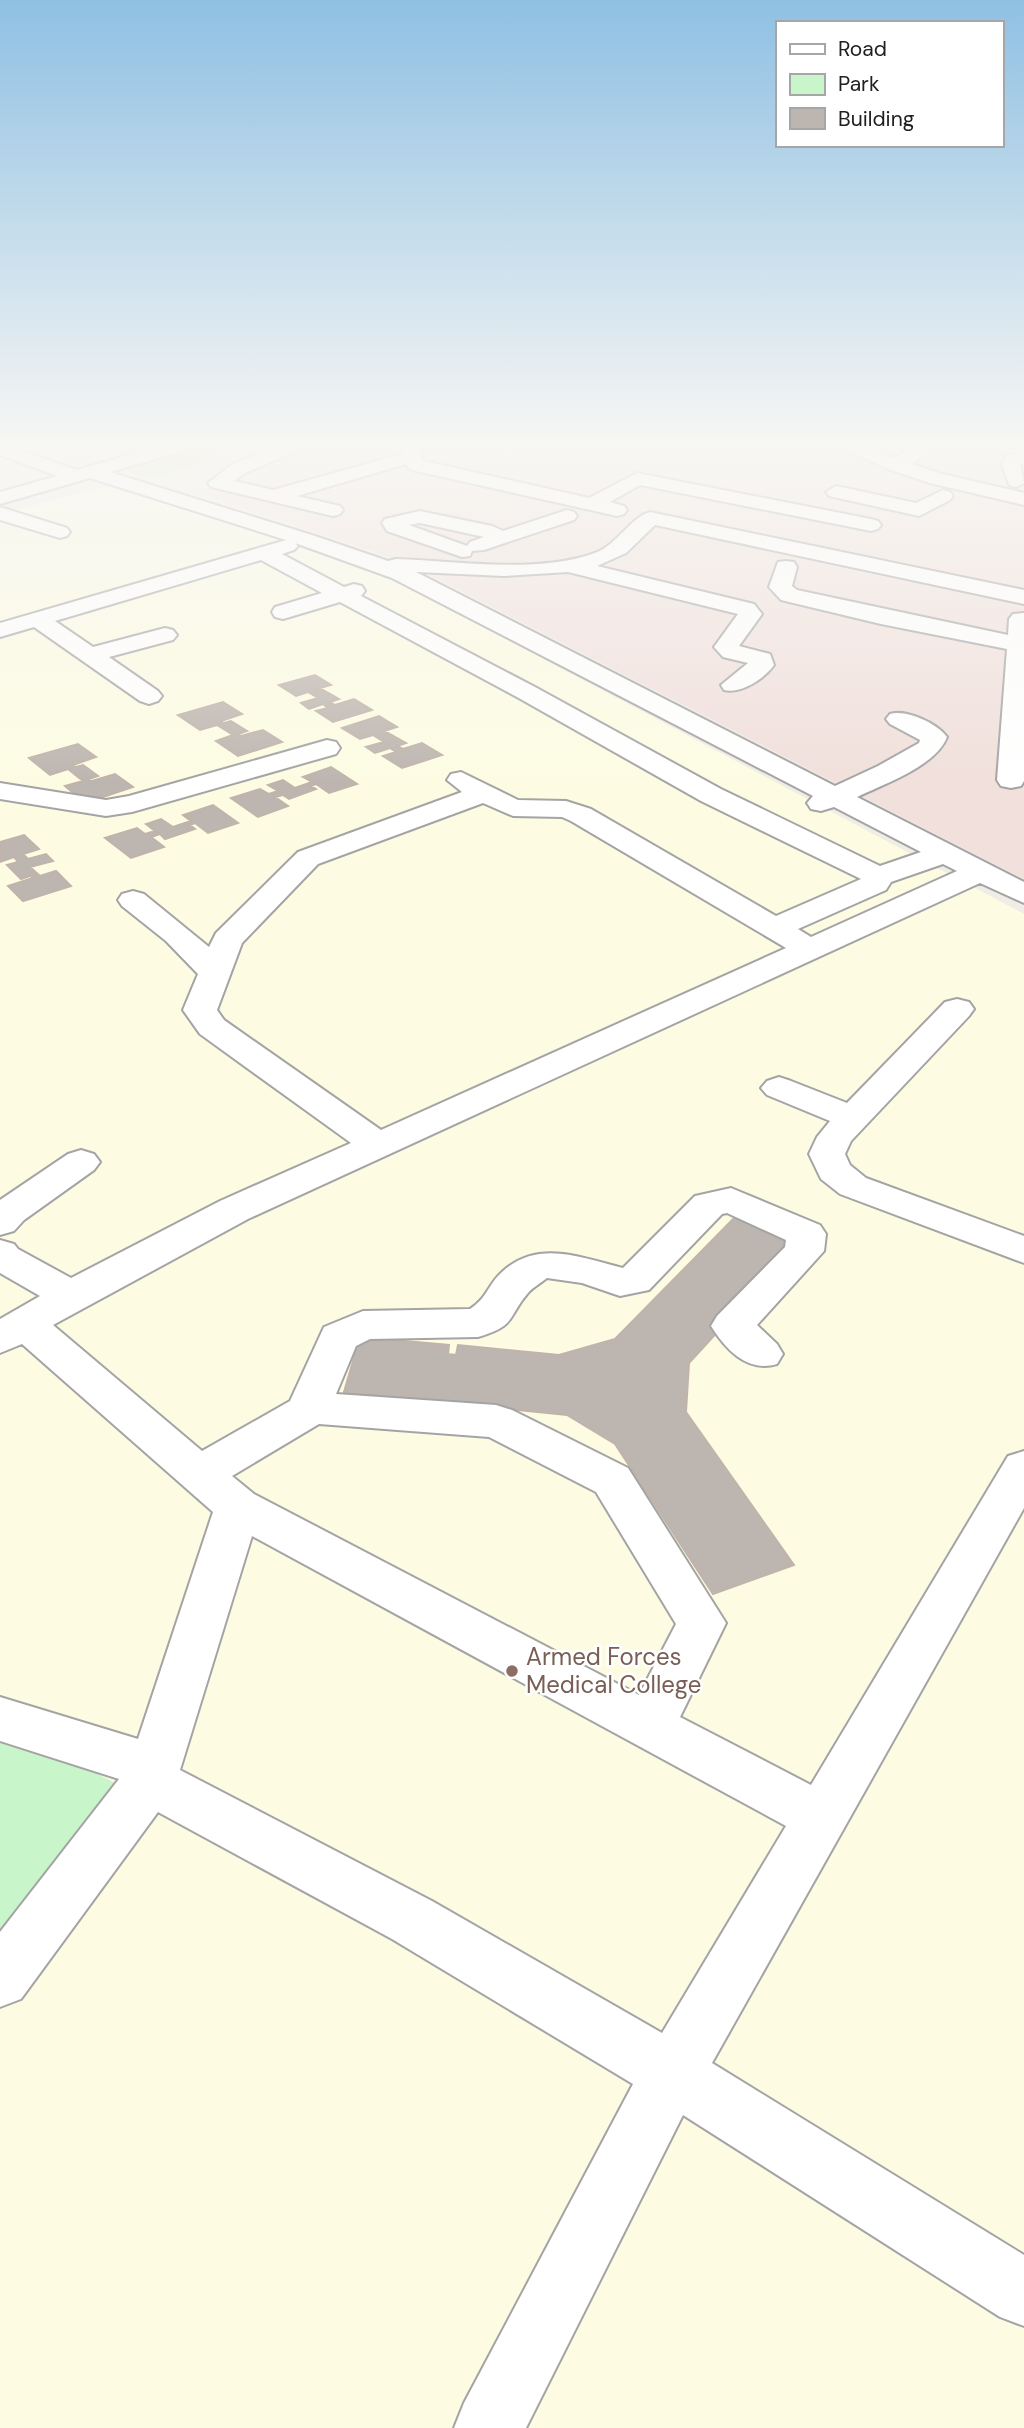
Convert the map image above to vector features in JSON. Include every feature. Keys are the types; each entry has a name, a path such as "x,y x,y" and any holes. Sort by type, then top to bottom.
{"street":[{"path":"0,630 84,605 226,555"},
{"path":"261,555 415,633 738,808 878,876 947,853"},
{"path":"353,555 381,565 458,559 567,566 746,609 751,614 726,647 732,652 761,659 762,666 733,685"},
{"path":"452,555 458,559"},
{"path":"458,559 465,555"},
{"path":"567,566 608,555"},
{"path":"724,555 786,567"},
{"path":"804,555 786,567 780,587 789,594 1022,630"},
{"path":"834,555 1018,589 1022,630 1016,776"},
{"path":"381,565 404,588 483,615 982,871 1022,886"},
{"path":"283,612 404,588"},
{"path":"665,615 692,595"},
{"path":"8,605 36,608 59,603 84,605"},
{"path":"415,633 483,615"},
{"path":"37,619 149,696"},
{"path":"90,655 165,635"},
{"path":"771,824 863,783 930,747 934,737 899,719"},
{"path":"625,747 692,723"},
{"path":"649,760 717,735"},
{"path":"0,791 106,808 327,748"},
{"path":"738,808 811,783"},
{"path":"863,783 1022,886"},
{"path":"377,1144 212,1027 200,1010 227,940 308,858 470,785 513,808 566,809 581,814 810,949"},
{"path":"822,1818 238,1507 13,1331 234,1210 982,871"},
{"path":"773,929 875,884 878,876"},
{"path":"133,900 179,933 198,952 214,974"},
{"path":"957,1009 835,1137 827,1154 834,1171 853,1186 1024,1250"},
{"path":"779,1088 853,1118"},
{"path":"0,1222 10,1211 81,1162"},
{"path":"307,1411 339,1337 363,1325 478,1323 497,1311 513,1283 533,1269 551,1264 589,1271 620,1282 635,1280 709,1205 731,1200 806,1234 804,1251 732,1326 762,1354"},
{"path":"0,1253 4,1258 71,1297"},
{"path":"199,1474 312,1408 496,1421 612,1480 701,1623 650,1726"},
{"path":"489,2428 672,2073 1024,1468"},
{"path":"0,1979 152,1774 238,1507"},
{"path":"0,1719 152,1774 412,1920 672,2073 1024,2293"}],"shaded area":[{"name":"Armed Forces Medical College","path":"0,555 332,555 376,570 1024,914 1024,2428 0,2428"},
{"path":"385,555 1024,555 1024,879 402,561"}],"green space":[{"path":"0,1724 125,1788 0,1945"}],"building":[{"path":"315,675 331,685 313,690 323,690 339,699 330,702 335,705 354,699 372,710 333,722 316,711 328,708 323,704 309,709 301,703 318,698 308,692 296,696 279,685"},
{"path":"223,702 242,714 221,721 231,721 247,731 238,734 241,736 263,730 282,742 238,756 216,741 233,735 217,725 200,730 178,715"},
{"path":"379,716 397,727 378,733 388,733 406,743 397,746 403,749 422,743 442,755 402,768 383,756 396,752 390,748 375,753 366,747 384,742 373,735 360,739 342,728"},
{"path":"78,744 96,757 73,765 83,765 98,776 89,779 92,781 115,774 133,787 85,803 65,786 83,781 68,769 50,775 29,758"},
{"path":"331,767 357,784 329,793 316,784 311,786 316,789 289,799 283,795 275,797 288,806 258,817 231,798 260,789 269,794 278,791 268,785 283,780 295,788 312,782 303,777"},
{"path":"213,805 238,823 208,833 195,823 190,825 195,829 165,839 160,834 151,837 164,847 131,858 105,838 137,828 145,834 155,831 146,824 161,819 173,827 191,821 183,815"},
{"path":"24,835 39,849 23,854 28,859 46,854 53,861 30,867 40,876 56,871 71,886 23,901 8,886 33,878 30,876 21,879 7,865 18,862 14,857 0,862 0,842"},
{"path":"739,1213 802,1240 689,1363 686,1412 794,1565 713,1594 615,1444 567,1415 344,1392 360,1337 449,1345 448,1354 456,1355 458,1345 559,1355 615,1339"}],"place":[{"name":"Armed Forces Medical College","path":"512,1671"}]}
